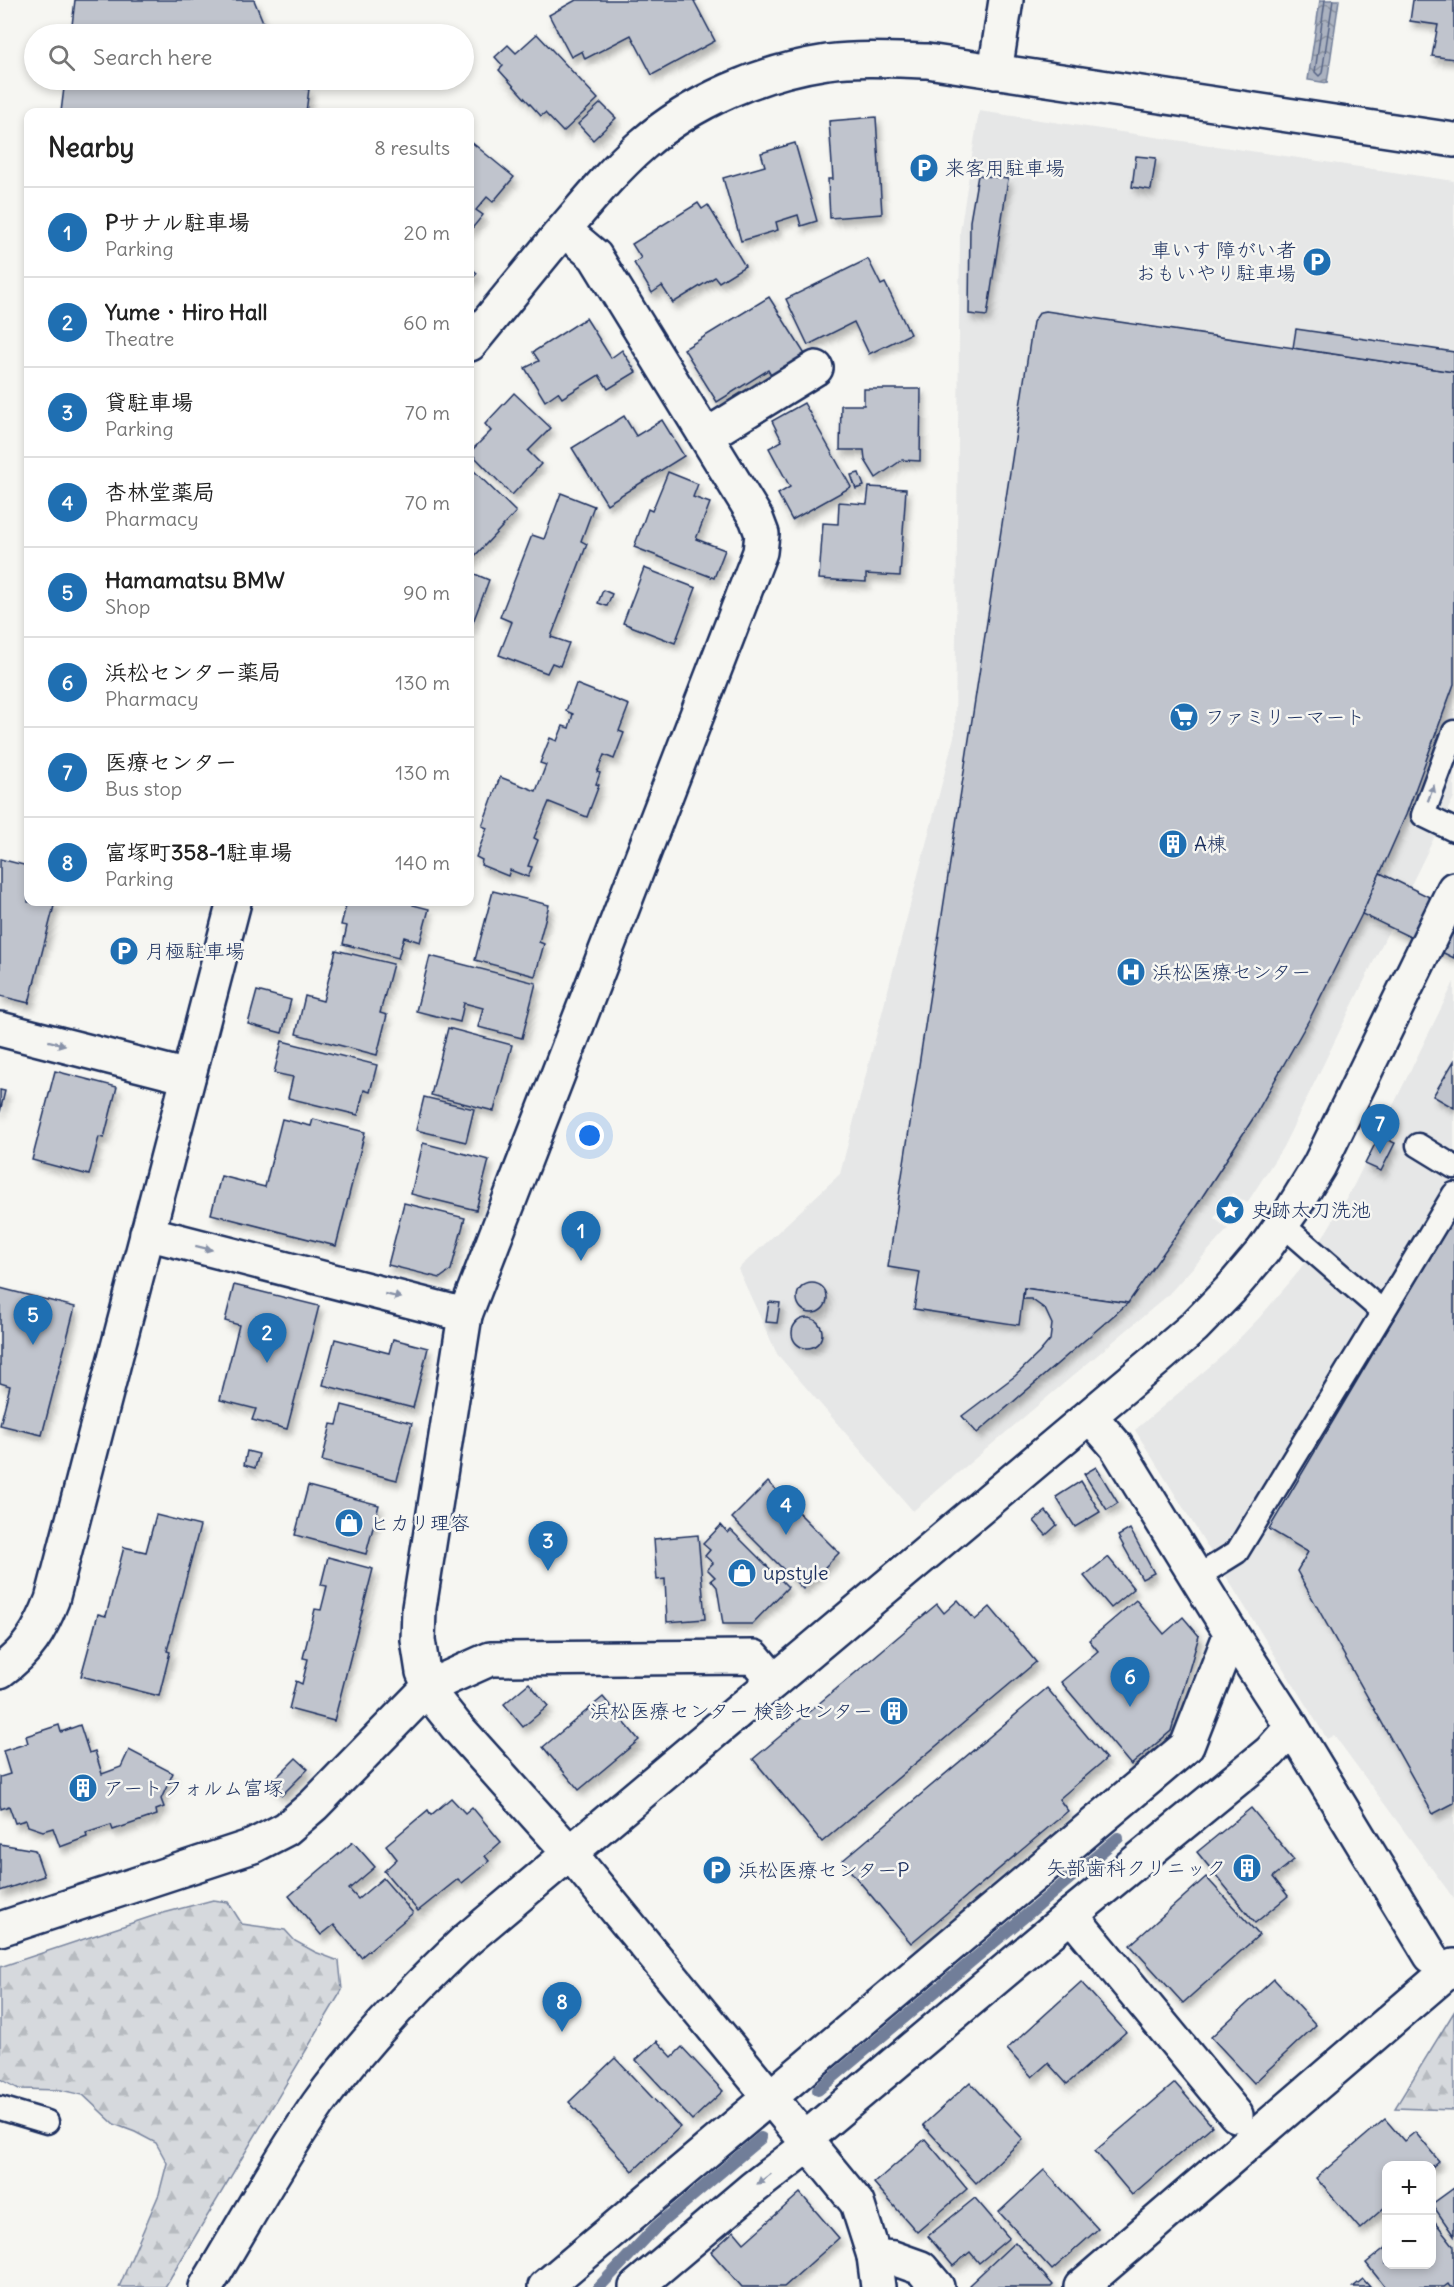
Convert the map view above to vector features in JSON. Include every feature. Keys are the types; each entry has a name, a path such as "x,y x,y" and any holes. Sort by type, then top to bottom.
{"street":[{"path":"995,72 1006,0"},
{"path":"474,339 607,178 643,143 685,114 729,90 777,73 826,63 876,59 927,61 1454,140"},
{"path":"564,230 595,256 756,518 762,534 760,552 465,1315 419,1608 418,1640 423,1672 436,1701 456,1726 570,1852 857,2203 876,2271 893,2258 921,2268 937,2287"},
{"path":"706,436 816,368"},
{"path":"206,2287 313,2113 363,2046 430,1973 570,1852 1090,1416 1194,1327 1230,1290 1282,1224 1319,1166 1454,889"},
{"path":"0,1671 24,1651 41,1628 52,1600 233,906"},
{"path":"0,1029 188,1077"},
{"path":"147,1233 465,1315"},
{"path":"1081,2287 1442,1961 1231,1633 1116,1446 1090,1416"},
{"path":"545,2287 1187,1746 1231,1633"},
{"path":"0,1929 253,1846 286,1829 314,1805 430,1686 490,1659 754,1657 774,1681"},
{"path":"636,2287 1071,1915 1270,1752 1292,1727"},
{"path":"1071,1915 1236,2115"}],"lane":[{"path":"1454,732 1423,815 1454,830"},
{"path":"1418,1145 1454,1167"},
{"path":"1197,1577 1237,1552 1454,1194"},
{"path":"1282,1224 1383,1312"},
{"path":"0,2108 47,2122"}],"shaded area":[{"name":"浜松医療センター","path":"979,111 1454,181 1454,797 1283,1147 1247,1203 1232,1193 1214,1218 1228,1229 1166,1297 913,1511 777,1354 738,1269 840,1174 955,733 960,232"},
{"path":"1454,982 1454,1899 1334,1735 1327,1739 1135,1430 1222,1356 1295,1276 1326,1232 1354,1185"}],"green space":[{"path":"213,1900 228,1902 242,1924 285,1930 295,1941 339,1961 342,1990 165,2287 119,2287 159,2194 167,2163 156,2143 114,2124 83,2095 61,2090 19,2089 0,2079 0,1967 156,1915"},
{"path":"1454,2012 1454,2110 1395,2108"}],"water":[{"path":"1320,0 1339,0 1327,83 1308,80"}],"building":[{"path":"75,0 254,0 264,24 72,24"},
{"path":"576,0 697,0 694,1 715,41 652,75 631,35 585,59 582,51 571,57 549,15"},
{"path":"1413,0 1454,0 1454,59 1432,56 1438,25 1410,21"},
{"path":"537,34 598,99 563,132 545,113 541,116 499,70 503,66 495,57 508,45 516,53"},
{"path":"64,90 309,90 307,108 62,108"},
{"path":"601,103 616,118 593,140 578,124"},
{"path":"876,117 882,214 830,218 828,179 833,179 829,121"},
{"path":"795,143 817,221 801,226 798,215 776,222 778,230 741,241 723,178 765,166 761,153"},
{"path":"474,144 514,177 493,202 487,197 476,210 483,215 474,226"},
{"path":"1136,156 1156,158 1151,190 1132,187"},
{"path":"978,175 1008,179 987,316 969,314 970,221"},
{"path":"698,203 702,209 708,205 745,266 719,282 715,277 673,303 662,286 652,293 634,263 641,258 632,244"},
{"path":"868,259 881,285 885,283 910,334 869,354 854,322 808,345 786,299"},
{"path":"769,297 806,356 772,377 768,370 717,402 684,349"},
{"name":"浜松医療センター","path":"1046,311 1454,372 1454,684 1406,815 1362,914 1310,1018 1254,1117 1193,1211 1128,1303 1024,1288 1019,1325 914,1309 920,1272 888,1267 1033,322 1040,312"},
{"path":"586,318 611,358 622,350 636,372 608,389 599,375 562,398 558,392 545,401 525,368 539,361 533,352"},
{"path":"1296,329 1454,352 1454,372 1293,348"},
{"path":"864,389 921,389 920,461 902,460 876,478 865,460 864,450 840,450 841,405 864,405"},
{"path":"514,393 551,428 528,451 541,464 512,495 474,456 474,448 491,431 485,424"},
{"path":"804,403 851,487 792,520 778,494 790,487 769,448 782,441 772,421"},
{"path":"624,416 636,436 662,420 684,456 607,504 572,448"},
{"path":"474,471 516,512 474,557"},
{"path":"668,472 698,484 693,497 710,503 696,539 725,550 714,578 634,547 648,509 652,511"},
{"path":"859,473 864,486 856,489 851,475"},
{"path":"869,487 906,489 900,576 866,574 866,582 819,579 823,523 838,524 839,502 867,504"},
{"path":"561,493 594,506 581,541 587,544 551,637 569,643 560,666 552,663 547,673 499,655 512,622 500,617 532,535 544,539"},
{"path":"644,568 696,588 675,643 623,623"},
{"path":"474,574 489,580 474,619"},
{"path":"603,590 612,594 607,606 598,603"},
{"path":"576,684 629,705 619,731 624,733 614,759 604,755 597,772 600,773 596,784 599,785 587,817 549,802 534,838 538,840 528,866 532,867 528,877 510,870 508,876 481,865 482,860 476,857 487,828 482,826 500,777 536,791 546,765 540,763 550,738 557,741 563,726 569,728 573,714 566,711"},
{"path":"0,859 24,865 24,906 54,906 29,1003 0,996"},
{"path":"1380,873 1454,909 1454,958 1362,914"},
{"path":"493,891 549,905 539,942 544,944 535,976 475,960"},
{"path":"346,906 417,906 429,909 420,942 404,937 398,958 343,944 347,926 341,925"},
{"path":"336,950 393,964 380,1013 387,1015 377,1055 296,1034 305,996 323,1001"},
{"path":"430,956 536,983 522,1038 478,1027 483,1008 464,1003 460,1022 416,1011"},
{"path":"257,991 291,1000 282,1033 248,1024"},
{"path":"448,1028 512,1045 494,1111 431,1095"},
{"path":"282,1041 377,1065 370,1092 364,1090 358,1115 288,1098 293,1077 274,1073"},
{"path":"1454,1061 1454,1108 1433,1096"},
{"path":"55,1071 117,1087 104,1138 99,1137 89,1175 32,1160"},
{"path":"0,1090 5,1091 0,1112"},
{"path":"424,1097 474,1109 466,1142 416,1130"},
{"path":"282,1119 311,1126 313,1119 365,1132 336,1246 211,1214 221,1176 265,1187"},
{"path":"1379,1136 1395,1143 1381,1171 1365,1164"},
{"path":"423,1143 489,1160 476,1210 411,1194"},
{"path":"404,1203 465,1218 451,1270 440,1278 388,1265"},
{"path":"1454,1217 1454,1803 1433,1814 1297,1571 1308,1552 1269,1529"},
{"path":"812,1283 818,1284 826,1292 826,1304 818,1312 812,1313 806,1312 798,1304 797,1298 798,1292 806,1284"},
{"path":"234,1285 319,1306 287,1429 252,1420 256,1409 220,1400 239,1325 225,1321"},
{"path":"0,1288 75,1307 42,1435 0,1425 10,1386 0,1383"},
{"path":"1024,1288 1128,1303 977,1433 962,1416 1015,1376 1050,1340 1052,1324 1045,1309 1031,1299 1023,1299"},
{"path":"769,1302 780,1303 777,1323 766,1322"},
{"path":"807,1318 813,1319 821,1327 821,1339 813,1347 807,1348 801,1347 793,1339 792,1333 793,1327 801,1319"},
{"path":"335,1339 389,1353 393,1339 428,1348 413,1408 323,1385"},
{"path":"342,1405 412,1423 397,1480 322,1461 331,1424 337,1425"},
{"path":"247,1451 259,1454 255,1468 244,1465"},
{"path":"1096,1467 1118,1503 1107,1510 1084,1474"},
{"path":"1081,1481 1100,1512 1075,1527 1056,1497"},
{"path":"768,1482 839,1553 803,1589 732,1518"},
{"path":"308,1486 379,1505 366,1554 295,1535"},
{"path":"1046,1511 1057,1525 1046,1535 1034,1521"},
{"path":"156,1515 200,1526 167,1651 170,1652 159,1696 81,1676 98,1614 106,1616 124,1547 146,1552"},
{"name":"upstyle","path":"721,1525 728,1533 731,1530 788,1587 752,1624 723,1624 717,1587 711,1580 715,1577 707,1569 713,1563 705,1556 710,1550 703,1544"},
{"path":"1130,1529 1154,1573 1142,1579 1118,1536"},
{"path":"698,1535 705,1619 667,1622 665,1579 657,1580 654,1539"},
{"path":"328,1557 373,1569 334,1721 289,1709 296,1681 302,1684 308,1659 303,1658 315,1609 321,1610 327,1586 321,1585"},
{"path":"1108,1557 1134,1589 1111,1608 1084,1576"},
{"name":"浜松医療センター 検診センター","path":"958,1600 975,1620 990,1607 1036,1662 822,1842 753,1759 937,1604 944,1613"},
{"path":"1136,1600 1164,1634 1183,1617 1199,1636 1171,1731 1131,1765 1061,1682 1098,1651 1089,1640"},
{"path":"529,1683 548,1706 523,1727 504,1704"},
{"path":"1047,1688 1106,1759 1059,1799 1068,1811 911,1943 842,1861"},
{"path":"603,1697 639,1740 579,1790 543,1747"},
{"name":"アートフォルム富塚","path":"59,1725 61,1732 80,1725 89,1753 95,1751 102,1774 121,1767 129,1750 173,1773 161,1799 164,1807 156,1810 157,1815 113,1830 111,1825 86,1833 87,1837 60,1847 53,1828 43,1831 28,1826 26,1820 15,1823 9,1806 1,1809 0,1805 0,1777 10,1774 3,1751 28,1743 26,1736"},
{"path":"296,1758 308,1769 282,1795 270,1784"},
{"path":"451,1798 465,1813 472,1807 501,1842 485,1856 489,1861 462,1883 458,1879 418,1911 384,1871 397,1859 386,1845 428,1810 431,1815"},
{"name":"矢部歯科クリニック","path":"1251,1808 1294,1860 1273,1877 1288,1896 1255,1923 1197,1852"},
{"path":"353,1842 375,1867 349,1889 358,1899 383,1878 413,1913 361,1957 334,1925 321,1935 289,1896"},
{"path":"0,1844 35,1850 44,1876 0,1891"},
{"path":"1206,1877 1259,1935 1183,2003 1130,1945"},
{"path":"1274,1979 1316,2025 1254,2083 1211,2037"},
{"path":"1081,1982 1126,2032 1067,2084 1048,2063 1032,2077 1007,2049"},
{"path":"657,2041 672,2057 682,2047 723,2091 692,2120 636,2060"},
{"path":"615,2058 680,2127 633,2171 569,2102"},
{"path":"970,2082 1023,2139 976,2183 923,2125"},
{"path":"1175,2083 1212,2126 1132,2195 1095,2151"},
{"path":"1385,2119 1404,2141 1415,2132 1439,2161 1436,2164 1436,2161 1382,2161 1382,2210 1360,2229 1316,2178"},
{"path":"925,2139 967,2189 917,2232 874,2183"},
{"path":"1044,2170 1098,2229 1052,2270 999,2212"},
{"path":"1454,2188 1454,2236 1436,2210 1436,2201"},
{"path":"800,2193 839,2238 784,2287 742,2287 711,2252 734,2231 744,2243"},
{"path":"975,2198 1009,2238 979,2263 970,2252 953,2266 928,2236"},
{"path":"1436,2223 1454,2246 1454,2287 1448,2284 1444,2287 1385,2287 1366,2263 1382,2250 1382,2269 1436,2269"},
{"path":"1015,2242 1053,2285 1051,2287 971,2287 969,2285"},
{"path":"1363,2279 1370,2287 1353,2287"}],"waterway":[{"path":"818,2090 1118,1838"},
{"path":"599,2287 656,2227 761,2138"}],"place":[{"name":"来客用駐車場","path":"924,168"},
{"name":"車いす 障がい者 おもいやり駐車場","path":"1317,262"},
{"name":"ファミリーマート","path":"1184,717"},
{"name":"A棟","path":"1173,844"},
{"name":"月極駐車場","path":"124,951"},
{"name":"浜松医療センター","path":"1131,972"},
{"name":"医療センター","path":"1380,1154"},
{"name":"史跡太刀洗池","path":"1230,1210"},
{"name":"Pサナル駐車場","path":"581,1261"},
{"name":"Hamamatsu BMW","path":"33,1345"},
{"name":"Yume・Hiro Hall","path":"267,1363"},
{"name":"ヒカリ理容","path":"349,1523"},
{"name":"杏林堂薬局","path":"786,1535"},
{"name":"貸駐車場","path":"548,1571"},
{"name":"upstyle","path":"742,1573"},
{"name":"浜松センター薬局","path":"1130,1707"},
{"name":"浜松医療センター 検診センター","path":"894,1711"},
{"name":"アートフォルム富塚","path":"83,1788"},
{"name":"矢部歯科クリニック","path":"1247,1868"},
{"name":"浜松医療センターP","path":"717,1870"},
{"name":"富塚町358-1駐車場","path":"562,2032"}]}
